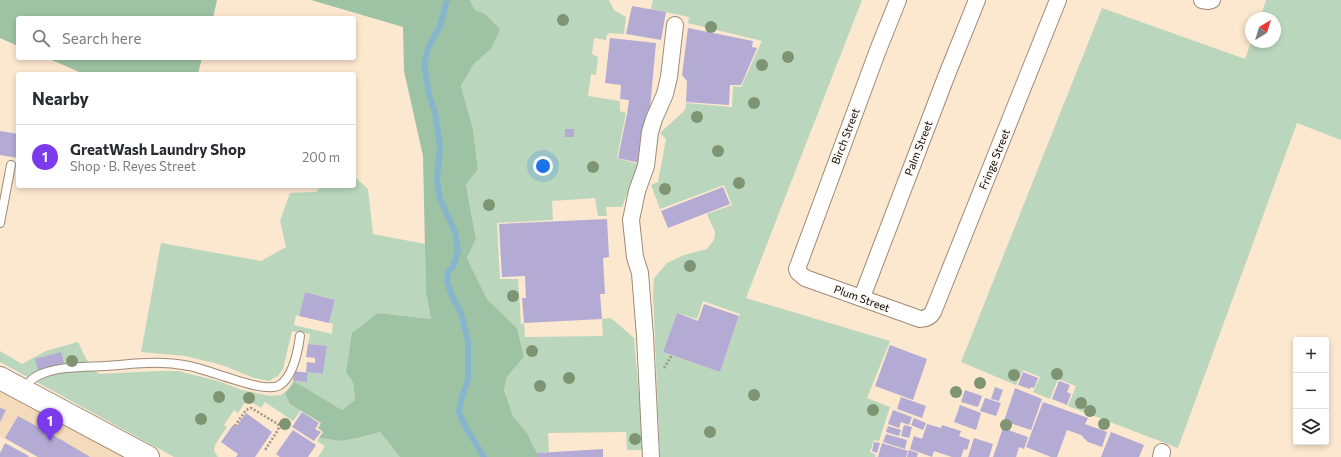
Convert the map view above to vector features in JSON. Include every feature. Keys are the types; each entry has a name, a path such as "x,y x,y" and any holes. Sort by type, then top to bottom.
{"street":[{"name":"Birch Street","path":"798,272 797,269 800,257 898,0"},
{"name":"Palm Street","path":"862,297 943,84 978,0"},
{"name":"Fringe Street","path":"928,318 933,312 1058,0"},
{"path":"1202,0 1212,0"},
{"path":"652,457 641,281 632,238 631,220 637,191 646,166 650,132 654,119 666,94 675,25"},
{"name":"Plum Street","path":"798,272 805,278 862,297 920,319 928,318"},
{"path":"0,378 148,457"}],"lane":[{"path":"0,223 11,165"},
{"path":"23,390 32,379 38,375 50,371 68,368 153,362 190,366 252,385 272,388 279,386 288,376 298,351 300,336"}],"path":[{"path":"235,426 246,410 251,408 278,424 278,430 265,450"}],"shaded area":[{"path":"0,388 129,457 37,457 0,436"}],"green space":[{"path":"0,0 217,0 213,16 16,16 16,45 0,38"},
{"path":"311,0 470,0 475,10 485,14 500,29 491,49 474,64 461,86 473,129 478,169 466,185 476,239 467,258 487,299 517,328 524,357 507,377 504,390 513,416 527,433 537,453 537,457 400,457 380,432 341,441 319,438 323,432 318,428 321,423 290,404 285,393 295,382 342,410 355,400 353,382 346,372 352,333 378,313 431,319 426,293 423,156 404,71 403,27"},
{"path":"470,0 609,0 614,10 626,17 624,34 609,33 606,40 594,38 592,54 598,57 596,75 591,74 588,96 620,101 620,111 626,113 617,158 638,164 622,207 606,207 607,216 598,216 595,198 552,201 553,220 497,223 500,279 518,279 521,324 524,323 525,337 603,336 602,319 611,318 634,338 642,431 642,450 627,450 626,432 548,433 549,452 537,453 527,433 513,416 504,390 507,377 524,357 517,328 487,299 467,258 476,239 466,185 478,169 473,129 461,86 474,64 491,49 485,14 475,10"},
{"path":"653,0 862,0 746,298 890,341 867,398 890,407 879,441 874,440 870,452 876,455 875,457 660,457 653,293 654,278 667,263 684,255 707,249 714,240 715,232 707,214 732,205 724,185 660,209 651,185 658,182 666,139 660,133 685,110 686,103 732,107 733,86 741,87 762,41 688,23 689,17 651,9","holes":["703,301 740,314 720,372 663,352 677,313 697,319"]},
{"path":"1266,0 1341,0 1341,140 1297,123 1178,448 1068,406 1076,386 1058,379 1050,399 1033,392 1040,377 1023,370 1016,385 961,362 1102,8 1245,59 1249,48 1281,48 1281,12 1262,12"},
{"path":"52,60 202,60 198,72 79,72"},
{"path":"356,178 368,189 373,234 425,244 426,293 431,319 378,313 353,382 355,400 342,410 295,383 290,404 301,410 293,421 265,402 261,408 251,402 245,402 238,413 234,410 224,425 227,427 215,445 214,451 218,457 174,457 0,362 0,351 22,364 46,351 78,342 89,364 99,374 178,371 218,381 242,390 271,396 281,395 288,390 293,381 307,382 308,373 305,373 306,372 323,374 327,347 308,344 310,334 292,331 283,369 278,376 269,381 254,378 222,365 185,356 141,352 161,243 261,261 286,247 280,221 290,193 316,192 319,188 356,188","holes":["305,292 335,300 329,323 333,324 332,334 294,325 296,315 299,316"]},
{"path":"380,432 400,457 318,457 325,446 317,441 319,438 341,441"}],"building":[{"path":"632,6 666,12 661,40 626,34"},
{"path":"688,28 753,41 752,47 757,48 741,85 730,85 729,105 686,102 687,81 682,75"},
{"path":"610,38 656,43 649,119 639,163 618,158 629,100 620,99 621,85 605,83"},
{"path":"565,129 574,129 574,137 565,137"},
{"path":"0,131 16,134 16,158 0,155"},
{"path":"723,187 730,204 668,228 661,211"},
{"path":"607,219 609,257 603,258 605,294 600,294 602,319 524,323 522,298 526,298 525,276 502,277 499,224"},
{"path":"305,292 335,300 329,323 299,316"},
{"path":"704,304 739,316 720,372 663,352 677,313 698,321"},
{"path":"308,344 327,346 323,374 306,372 307,362 315,363 315,358 306,357"},
{"path":"890,345 927,359 913,400 875,386"},
{"path":"61,352 64,363 38,370 35,359"},
{"path":"294,371 308,373 307,382 293,381"},
{"path":"1023,372 1038,378 1034,388 1031,387 1030,389 1018,385"},
{"path":"1059,381 1070,385 1067,392 1071,394 1067,405 1052,399"},
{"path":"995,387 1003,390 999,401 991,399"},
{"path":"1015,388 1042,399 1031,430 1004,421"},
{"path":"965,390 982,396 978,407 961,402"},
{"path":"901,397 926,406 922,418 897,409"},
{"path":"985,398 1001,403 996,416 980,411"},
{"path":"1043,402 1088,418 1085,424 1107,432 1102,447 1088,442 1081,435 1067,430 1057,457 1051,457 1026,447"},
{"path":"960,405 981,413 976,430 954,422"},
{"path":"0,408 6,410 0,422"},
{"path":"893,410 912,417 909,425 901,422 899,428 888,424"},
{"path":"302,412 319,423 315,429 321,432 314,441 292,427"},
{"path":"246,413 272,432 255,457 236,457 238,454 221,442 233,425 236,427"},
{"path":"18,416 90,457 38,457 5,438"},
{"path":"914,418 926,423 923,430 911,425"},
{"path":"927,424 941,428 942,425 961,431 959,436 970,440 967,450 964,449 961,457 952,457 934,451 932,457 910,449 914,436 922,439"},
{"path":"904,425 912,427 909,438 901,436"},
{"path":"888,426 901,430 899,436 886,432"},
{"path":"1003,428 1028,437 1024,449 1019,447 1016,457 993,457"},
{"path":"293,430 316,445 308,457 280,457 276,454"},
{"path":"1111,432 1144,445 1139,457 1101,457"},
{"path":"886,434 907,440 905,449 883,442"},
{"path":"974,438 993,444 989,457 968,457"},
{"path":"874,442 880,443 877,453 872,451"},
{"path":"5,443 29,456 0,457 0,453"},
{"path":"882,443 908,451 906,457 878,457"},
{"path":"603,449 603,457 537,457 537,453"},
{"path":"909,450 918,453 917,457 907,457"}],"waterway":[{"path":"447,0 440,26 428,48 424,65 429,94 435,113 440,145 437,180 440,199 455,232 458,250 454,265 448,272 447,281 452,296 461,313 468,341 468,380 459,412 465,426 484,457"}],"place":[{"name":"GreatWash Laundry Shop","path":"50,441"}]}
